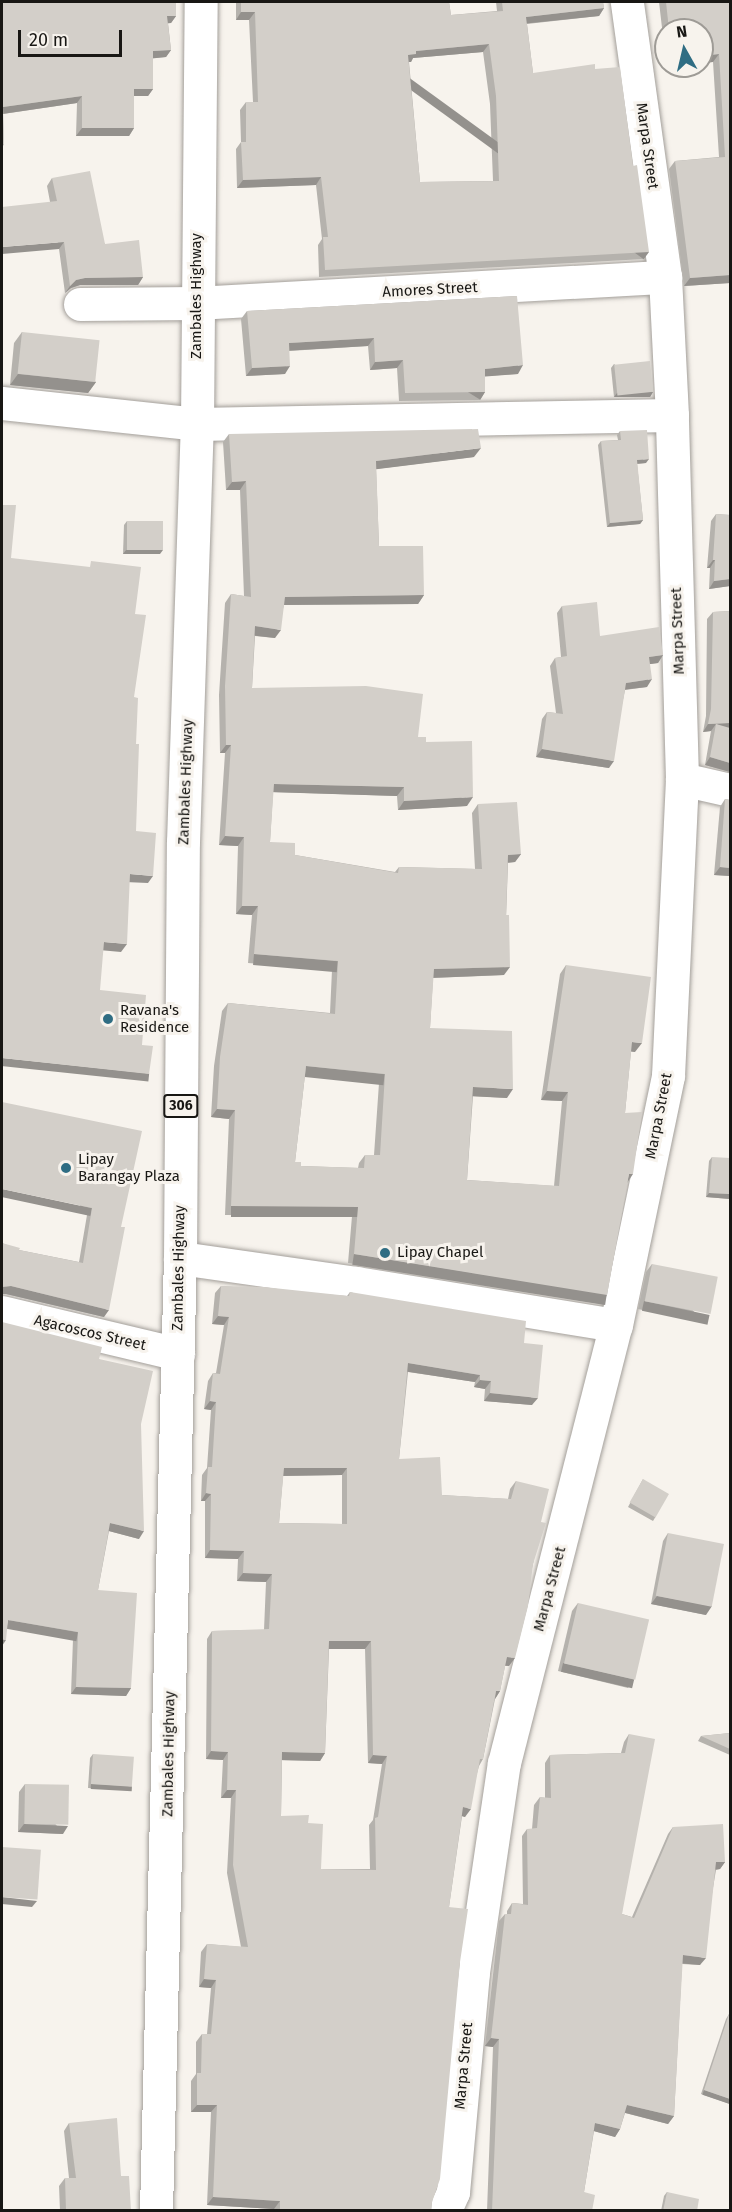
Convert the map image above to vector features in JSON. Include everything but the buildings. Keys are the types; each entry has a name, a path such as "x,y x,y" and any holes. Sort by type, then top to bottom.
{"street":[{"name":"Zambales Highway","path":"156,2211 180,1258 183,842 197,424 196,303 201,2"},
{"name":"Marpa Street","path":"445,2211 453,2192 473,1972 504,1763 616,1325 668,1076 682,779 672,415 665,277 627,2"},
{"name":"Amores Street","path":"80,304 196,303 665,277"},
{"path":"2,403 197,424 672,415"},
{"path":"682,779 730,790"},
{"path":"180,1258 368,1285 616,1325"},
{"name":"Agacoscos Street","path":"2,1312 178,1354"}],"place":[{"name":"Ravana's Residence","path":"108,1019"},
{"name":"Lipay Barangay Plaza","path":"66,1168"},
{"name":"Lipay Chapel","path":"385,1253"}]}
